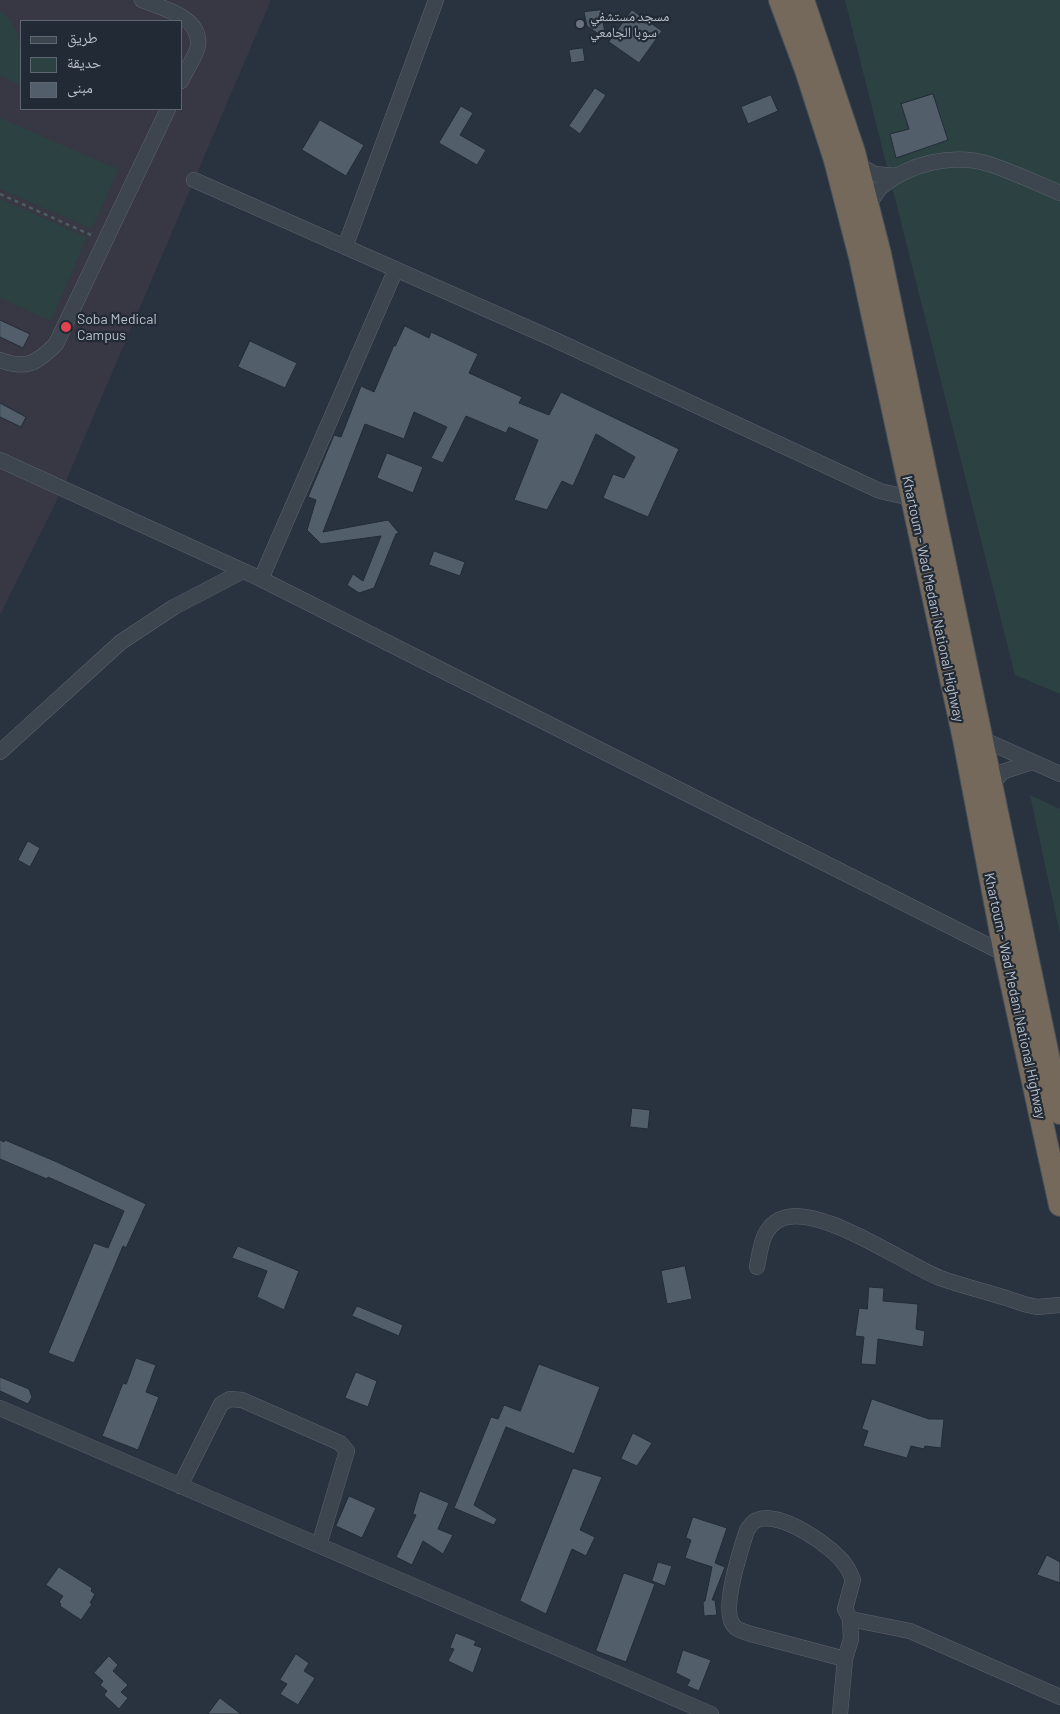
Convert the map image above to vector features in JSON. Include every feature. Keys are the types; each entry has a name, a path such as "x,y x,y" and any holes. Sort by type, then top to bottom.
{"highway":[{"name":"Khartoum - Wad Medani National Highway","path":"780,0 806,70 835,160 982,739 1060,1113"},
{"name":"Khartoum - Wad Medani National Highway","path":"803,0 857,164 880,254 960,721 1005,954 1060,1205"}],"street":[{"path":"142,0 180,15 194,28 198,46 182,79"},
{"path":"346,247 436,0"},
{"path":"0,360 15,366 39,361 56,344 168,110"},
{"path":"868,206 880,188 897,176 915,167 948,160 988,164 1060,193"},
{"path":"857,164 874,174 897,176"},
{"path":"194,180 396,269 880,491 921,500"},
{"path":"260,579 396,269"},
{"path":"0,460 260,579 1005,954"},
{"path":"0,752 121,642 174,607 243,571"},
{"path":"982,739 1060,774"},
{"path":"992,786 1002,772 1032,762"},
{"path":"757,1267 762,1240 770,1227 779,1219 797,1216 825,1221 941,1278 1036,1307 1060,1305"},
{"path":"180,1486 222,1404 230,1399 242,1400 340,1443 346,1451 318,1546"},
{"path":"0,1408 711,1714"},
{"path":"840,1714 845,1659 851,1639 850,1620 845,1609 853,1580 846,1565 831,1549 809,1534 782,1521 766,1518 752,1523 746,1530 731,1586 730,1619 732,1625 737,1630 845,1659"},
{"path":"850,1620 910,1631 1060,1697"},
{"path":"678,1700 684,1714"}],"path":[{"path":"0,194 104,240"}],"shaded area":[{"name":"Soba Medical Campus","path":"0,0 271,0 62,490 0,615"}],"green space":[{"path":"845,0 1060,0 1060,694 1015,675"},
{"path":"0,12 8,17 13,25 20,44 20,85 0,76"},
{"path":"0,118 118,169 92,229 0,189"},
{"path":"0,199 87,237 51,321 0,298"},
{"path":"1030,795 1060,809 1060,934"}],"building":[{"path":"601,10 606,39 587,26 584,12"},
{"path":"632,10 662,31 639,63 609,42"},
{"path":"583,48 585,61 571,63 569,50"},
{"path":"595,88 606,95 580,134 569,126"},
{"path":"933,94 948,140 896,158 890,134 909,129 901,104"},
{"path":"771,95 778,111 748,124 741,107"},
{"path":"461,106 473,113 460,135 486,150 477,165 439,143"},
{"path":"320,120 364,145 346,176 302,150"},
{"path":"0,320 30,334 23,348 0,337"},
{"path":"405,326 429,338 431,332 478,354 469,373 522,397 519,403 549,415 561,392 679,449 648,517 603,498 613,474 624,478 635,457 596,434 573,486 562,481 547,510 514,500 538,440 509,427 506,433 466,416 443,463 431,458 447,427 414,412 404,439 365,424 323,532 388,520 399,533 396,534 374,588 359,593 347,585 353,574 363,581 381,536 321,544 307,530 316,500 308,497 334,435 341,437 361,386 374,392 394,345"},
{"path":"250,341 297,363 285,388 238,367"},
{"path":"0,403 26,417 21,427 0,417"},
{"path":"387,453 423,467 413,493 377,478"},
{"path":"434,551 465,562 460,576 429,565"},
{"path":"28,841 40,848 30,867 18,860"},
{"path":"632,1108 650,1110 648,1129 630,1127"},
{"path":"0,1140 4,1142 5,1140 57,1162 146,1204 126,1248 123,1246 74,1363 48,1353 94,1243 108,1248 124,1211 48,1177 47,1179 0,1159"},
{"path":"238,1246 299,1271 284,1310 257,1297 267,1271 232,1258"},
{"path":"685,1266 692,1299 667,1304 661,1271"},
{"path":"869,1287 884,1288 883,1301 918,1304 916,1329 925,1331 923,1347 878,1339 876,1365 861,1364 864,1337 855,1336 859,1308 867,1309"},
{"path":"357,1306 403,1325 399,1336 352,1316"},
{"path":"136,1358 156,1365 146,1392 159,1397 138,1450 102,1436 123,1383 126,1384"},
{"path":"539,1364 600,1387 574,1454 506,1427 474,1505 497,1519 494,1525 454,1508 491,1417 498,1419 504,1405 520,1411"},
{"path":"356,1372 377,1381 368,1407 345,1398"},
{"path":"0,1377 29,1389 32,1397 28,1404 0,1391"},
{"path":"872,1399 929,1419 944,1419 941,1448 925,1446 924,1449 911,1446 907,1458 863,1446 868,1431 862,1429"},
{"path":"633,1433 652,1443 637,1466 621,1459"},
{"path":"573,1468 602,1477 580,1530 595,1537 586,1556 572,1549 546,1614 520,1601"},
{"path":"420,1491 449,1503 438,1529 453,1535 443,1554 423,1541 412,1565 396,1557 416,1515 413,1514"},
{"path":"349,1496 376,1508 362,1538 336,1526"},
{"path":"693,1517 727,1528 715,1563 725,1567 712,1600 715,1600 717,1615 704,1616 703,1602 705,1601 712,1567 685,1558 691,1540 686,1538"},
{"path":"1047,1555 1060,1562 1060,1583 1037,1575"},
{"path":"658,1562 672,1566 665,1586 652,1581"},
{"path":"59,1567 92,1588 91,1591 95,1594 90,1603 92,1604 81,1620 60,1606 59,1602 63,1596 46,1585"},
{"path":"624,1573 655,1584 626,1662 596,1651"},
{"path":"456,1633 476,1641 474,1645 482,1648 473,1673 448,1661 454,1649 450,1648"},
{"path":"683,1650 711,1660 699,1691 687,1686 690,1680 676,1673"},
{"path":"296,1654 309,1663 304,1671 315,1678 298,1705 280,1694 287,1684 280,1680"},
{"path":"109,1656 118,1665 113,1671 128,1685 121,1692 128,1698 119,1709 104,1695 107,1691 100,1685 103,1681 94,1673"},
{"path":"220,1698 241,1714 208,1714"}],"place":[{"name":"مسجد مستشفي سوبا الجامعي","path":"580,24"},
{"name":"Soba Medical Campus","path":"66,327"}]}
